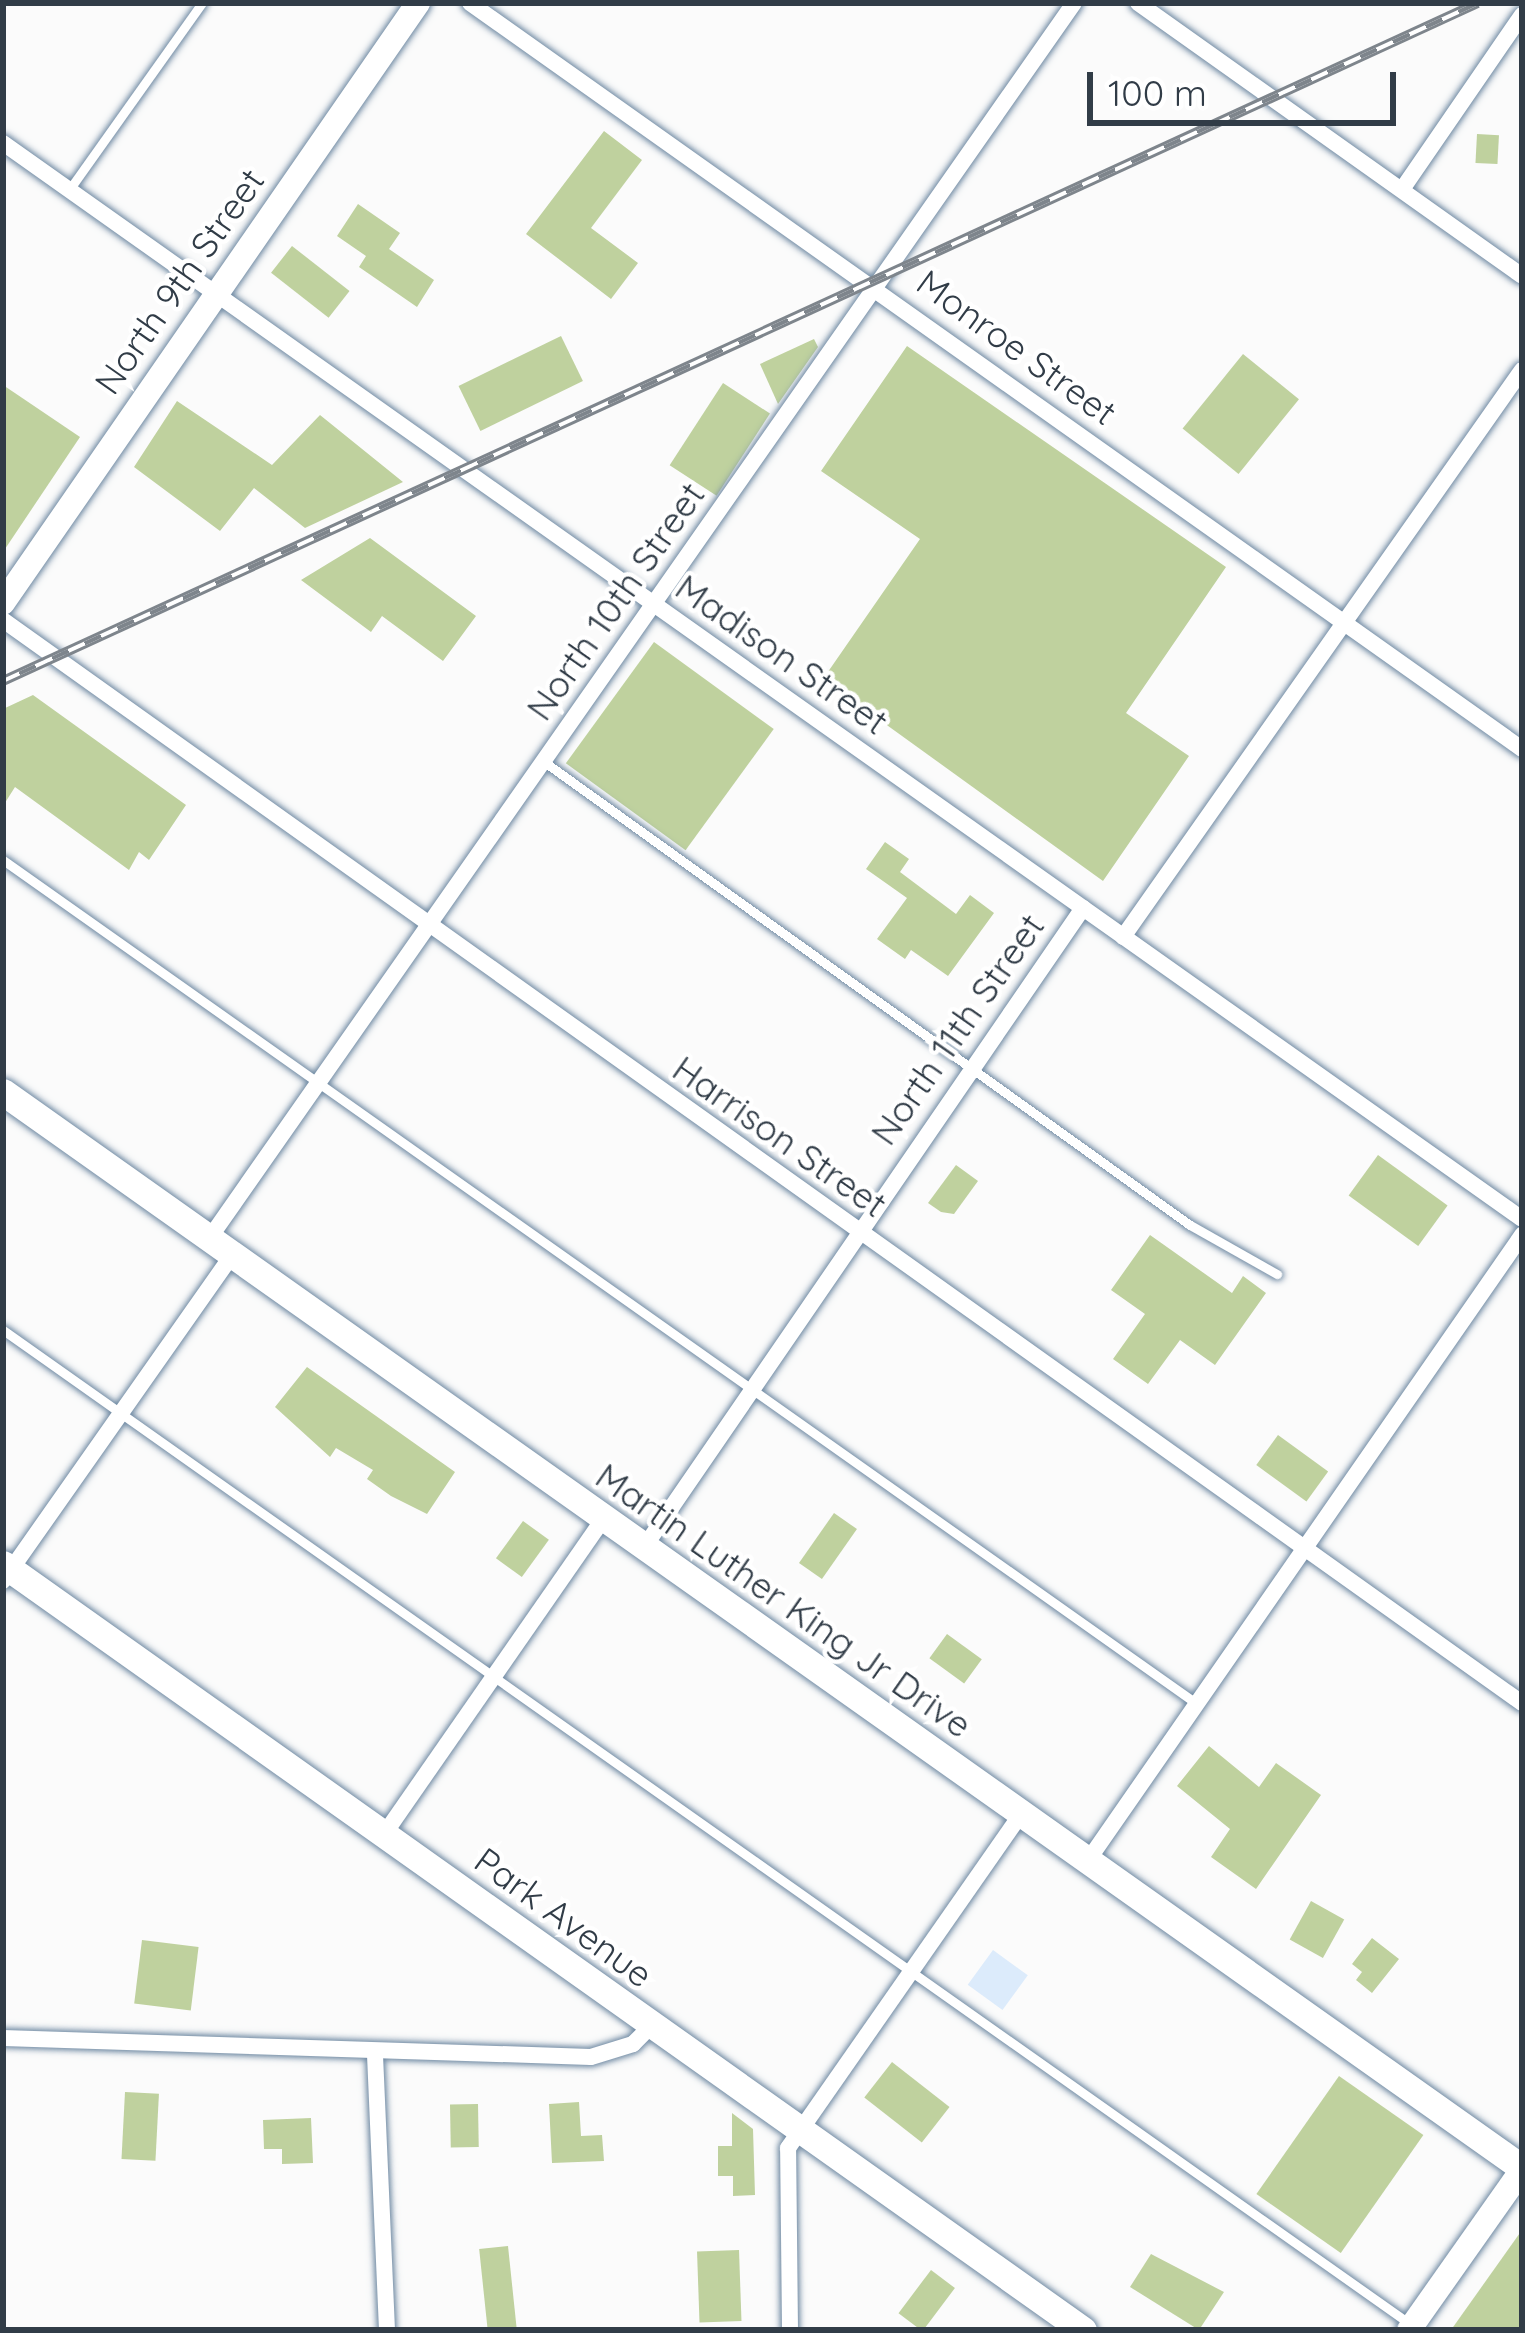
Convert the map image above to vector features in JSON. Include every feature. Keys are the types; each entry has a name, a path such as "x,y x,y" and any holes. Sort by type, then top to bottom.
{"main road":[{"name":"Martin Luther King Jr Drive","path":"3,1092 1522,2169"},
{"name":"Park Avenue","path":"6,1572 385,1833 1083,2330"}],"street":[{"name":"North 9th Street","path":"3,602 418,3"},
{"name":"Monroe Street","path":"470,3 876,286 1522,749"},
{"name":"North 10th Street","path":"6,1572 121,1414 320,1080 1074,3"},
{"path":"1138,3 1522,276"},
{"path":"1403,188 1522,15"},
{"name":"Madison Street","path":"3,143 1522,1220"},
{"path":"1124,937 1522,370"},
{"name":"Harrison Street","path":"3,620 427,927 1522,1702"},
{"name":"North 11th Street","path":"645,1546 856,1230 1083,908"},
{"path":"1089,1859 1522,1235"},
{"path":"385,1833 605,1517"},
{"path":"790,2330 785,2182 800,2126 1022,1813"},
{"path":"3,2038 375,2055 591,2056 634,2044 653,2024"},
{"path":"375,2055 387,2330"},
{"path":"1411,2328 1522,2169"}],"lane":[{"path":"69,190 202,3"},
{"path":"543,761 1190,1225 1276,1274"},
{"path":"3,860 1196,1702"},
{"path":"3,1330 1411,2328"}],"shaded area":[{"path":"993,1950 1028,1975 1003,2010 968,1985"}],"building":[{"path":"604,131 642,160 591,228 638,263 611,299 526,234"},
{"path":"1477,134 1499,135 1497,164 1475,163"},
{"path":"358,204 400,233 389,249 434,280 417,307 359,267 366,256 337,236"},
{"path":"292,246 350,291 329,318 271,273"},
{"path":"561,336 583,381 480,431 459,386"},
{"path":"814,339 818,347 778,404 760,364"},
{"path":"907,346 1226,567 1126,713 1189,756 1103,881 823,679 920,539 821,471"},
{"path":"1243,354 1299,399 1239,474 1183,429"},
{"path":"723,383 770,413 717,496 670,465"},
{"path":"3,385 80,437 3,552"},
{"path":"177,401 272,465 320,415 403,482 305,528 254,488 220,531 134,467"},
{"path":"370,538 476,616 443,661 382,616 371,632 301,580"},
{"path":"654,642 774,729 686,850 566,763"},
{"path":"33,695 186,805 149,860 139,852 129,870 15,787 3,806 3,709"},
{"path":"885,842 909,859 900,872 956,914 970,895 994,913 948,976 911,950 905,959 877,939 907,898 866,869"},
{"path":"1378,1155 1448,1206 1418,1246 1349,1195"},
{"path":"956,1165 978,1181 954,1214 941,1212 928,1203"},
{"path":"1150,1235 1232,1293 1243,1276 1266,1293 1215,1365 1180,1340 1148,1384 1113,1359 1145,1314 1111,1290"},
{"path":"307,1367 455,1472 427,1514 367,1479 373,1470 336,1448 330,1457 275,1407"},
{"path":"1278,1435 1328,1471 1306,1501 1256,1465"},
{"path":"834,1513 857,1529 822,1579 799,1563"},
{"path":"523,1521 549,1540 522,1577 496,1558"},
{"path":"947,1634 982,1659 964,1684 929,1658"},
{"path":"1209,1746 1259,1787 1276,1763 1321,1795 1256,1889 1211,1857 1230,1829 1177,1786"},
{"path":"1311,1901 1344,1919 1323,1958 1290,1939"},
{"path":"1372,1938 1399,1959 1372,1993 1356,1980 1362,1972 1352,1964"},
{"path":"142,1940 199,1947 191,2010 134,2004"},
{"path":"892,2062 950,2107 922,2142 864,2097"},
{"path":"1339,2076 1423,2135 1341,2253 1256,2194"},
{"path":"125,2092 159,2094 155,2161 121,2159"},
{"path":"579,2102 581,2136 602,2135 604,2161 552,2163 549,2104"},
{"path":"450,2104 478,2104 479,2147 451,2147"},
{"path":"732,2113 753,2129 755,2195 733,2196 733,2176 718,2176 718,2146 732,2146"},
{"path":"311,2118 313,2163 282,2164 282,2149 264,2149 263,2120"},
{"path":"1522,2230 1522,2330 1451,2330"},
{"path":"508,2246 517,2330 488,2330 479,2249"},
{"path":"739,2250 741,2321 700,2322 697,2251"},
{"path":"1151,2254 1224,2292 1199,2330 1130,2287"},
{"path":"931,2270 955,2288 923,2330 899,2313"}],"railway":[{"path":"3,681 1478,3"}]}
